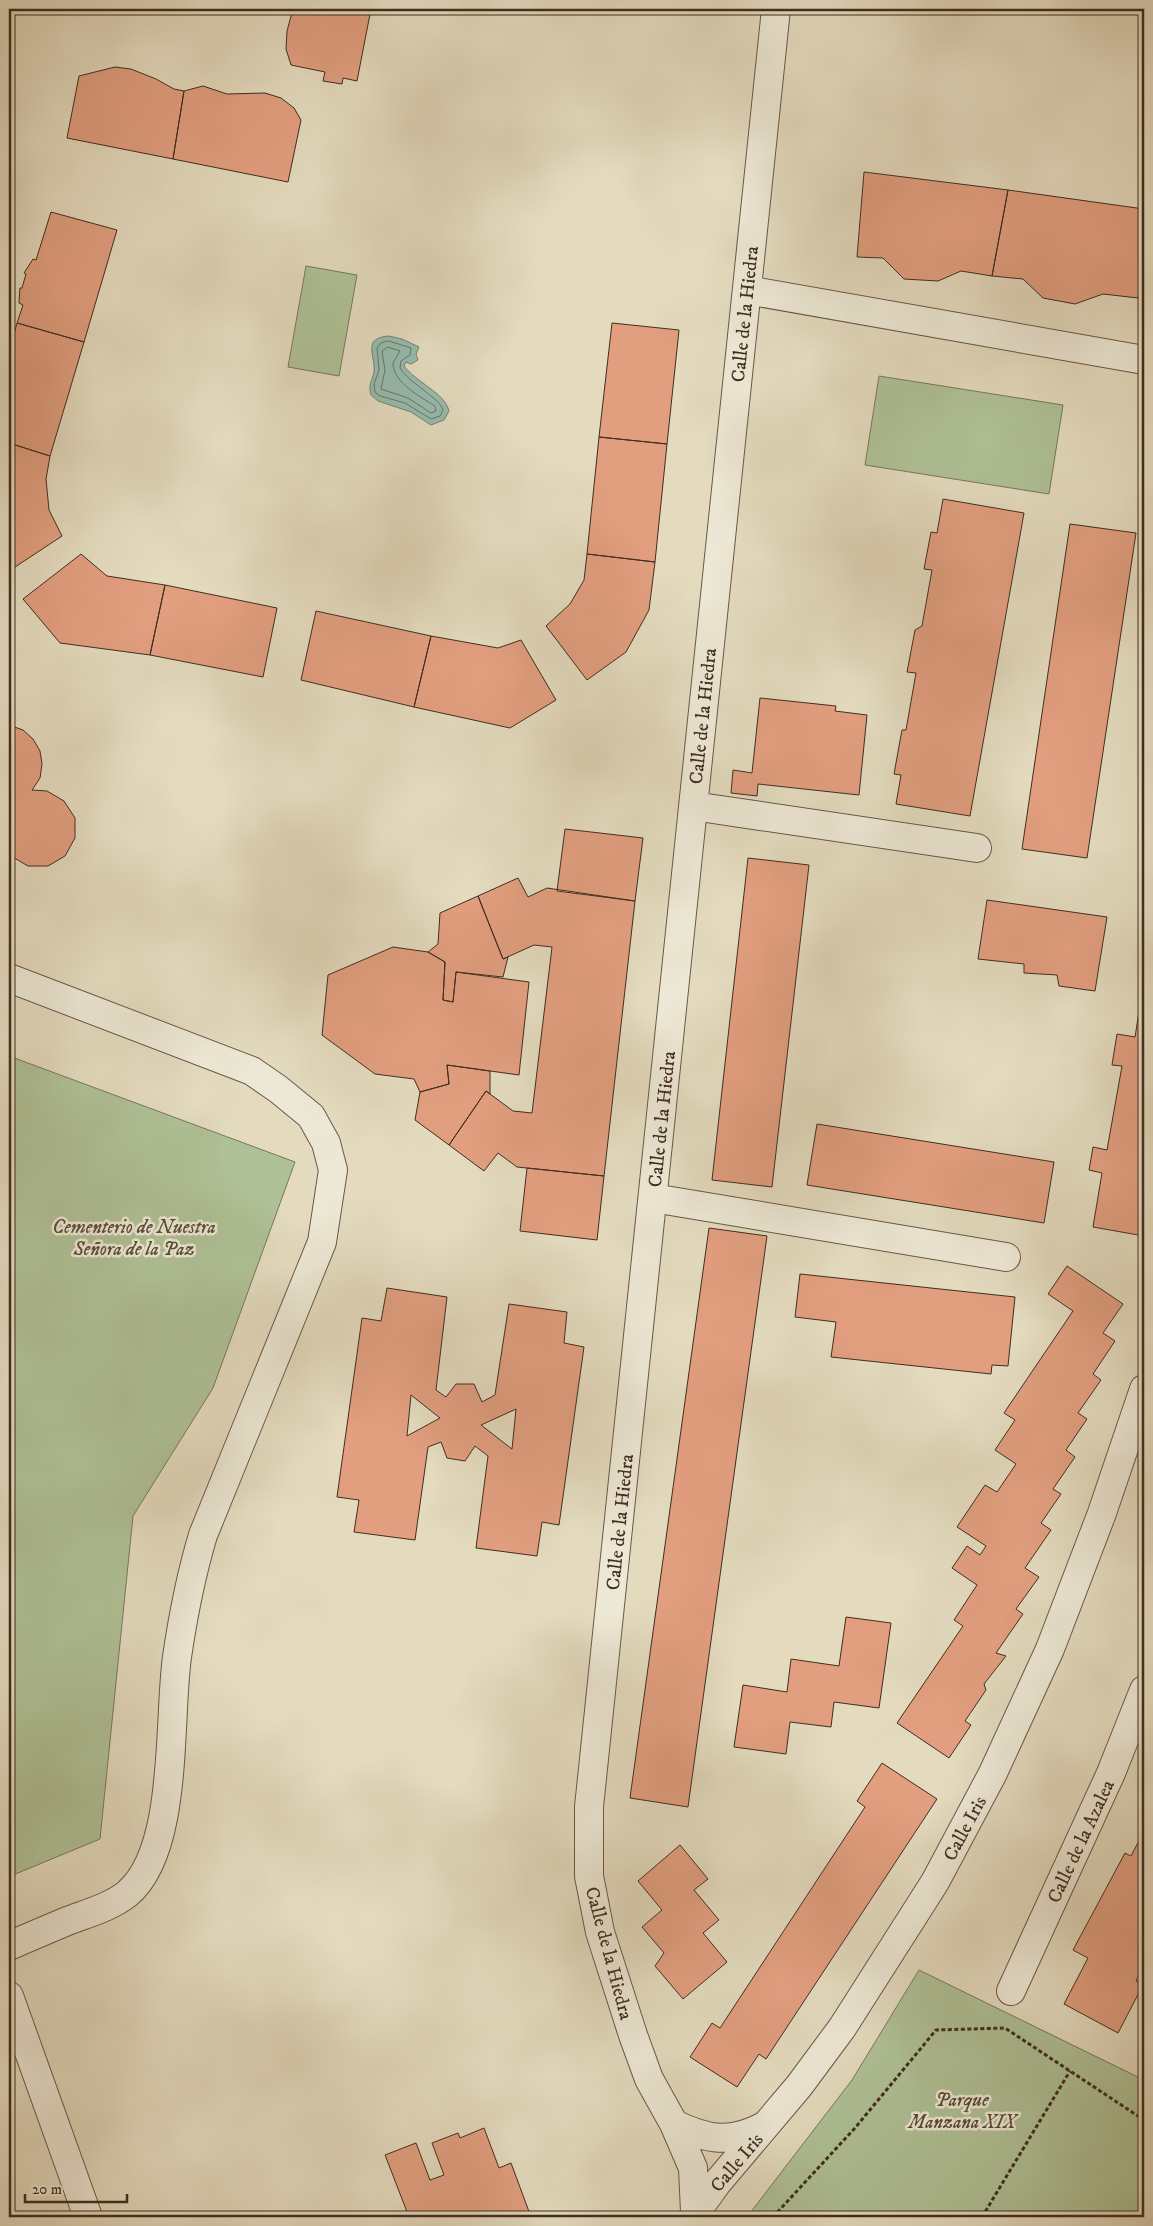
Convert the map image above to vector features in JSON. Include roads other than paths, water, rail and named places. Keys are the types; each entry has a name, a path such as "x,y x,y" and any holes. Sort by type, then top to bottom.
{"street":[{"name":"Calle de la Hiedra","path":"694,2215 694,2168 674,2124 649,2079 600,1932 589,1876 589,1807 776,9"},
{"path":"747,290 1144,360"},
{"path":"693,806 977,848"},
{"path":"9,978 252,1071 311,1116 326,1144 333,1170 322,1242 203,1535 191,1576 177,1658 166,1798 156,1847 144,1873 127,1894 98,1910 9,1946"},
{"path":"653,1198 1006,1257"},
{"name":"Calle Iris","path":"694,2215 768,2124 842,2028 935,1882 992,1775 1050,1649 1102,1514 1144,1389"},
{"name":"Calle de la Azalea","path":"1011,1990 1111,1773 1144,1690"},
{"path":"9,1996 88,2217"},
{"path":"674,2124 692,2133 711,2138 732,2138 748,2135 768,2124"}],"water":[{"path":"389,336 402,339 419,347 416,354 418,360 411,364 406,362 404,366 442,399 449,411 444,420 431,425 411,412 378,401 371,395 370,386 374,372 372,344 380,337"}],"park label":[{"name":"Cementerio de Nuestra Señora de la Paz","path":"134,1237"},
{"name":"Parque Manzana XIX","path":"962,2110"}]}
